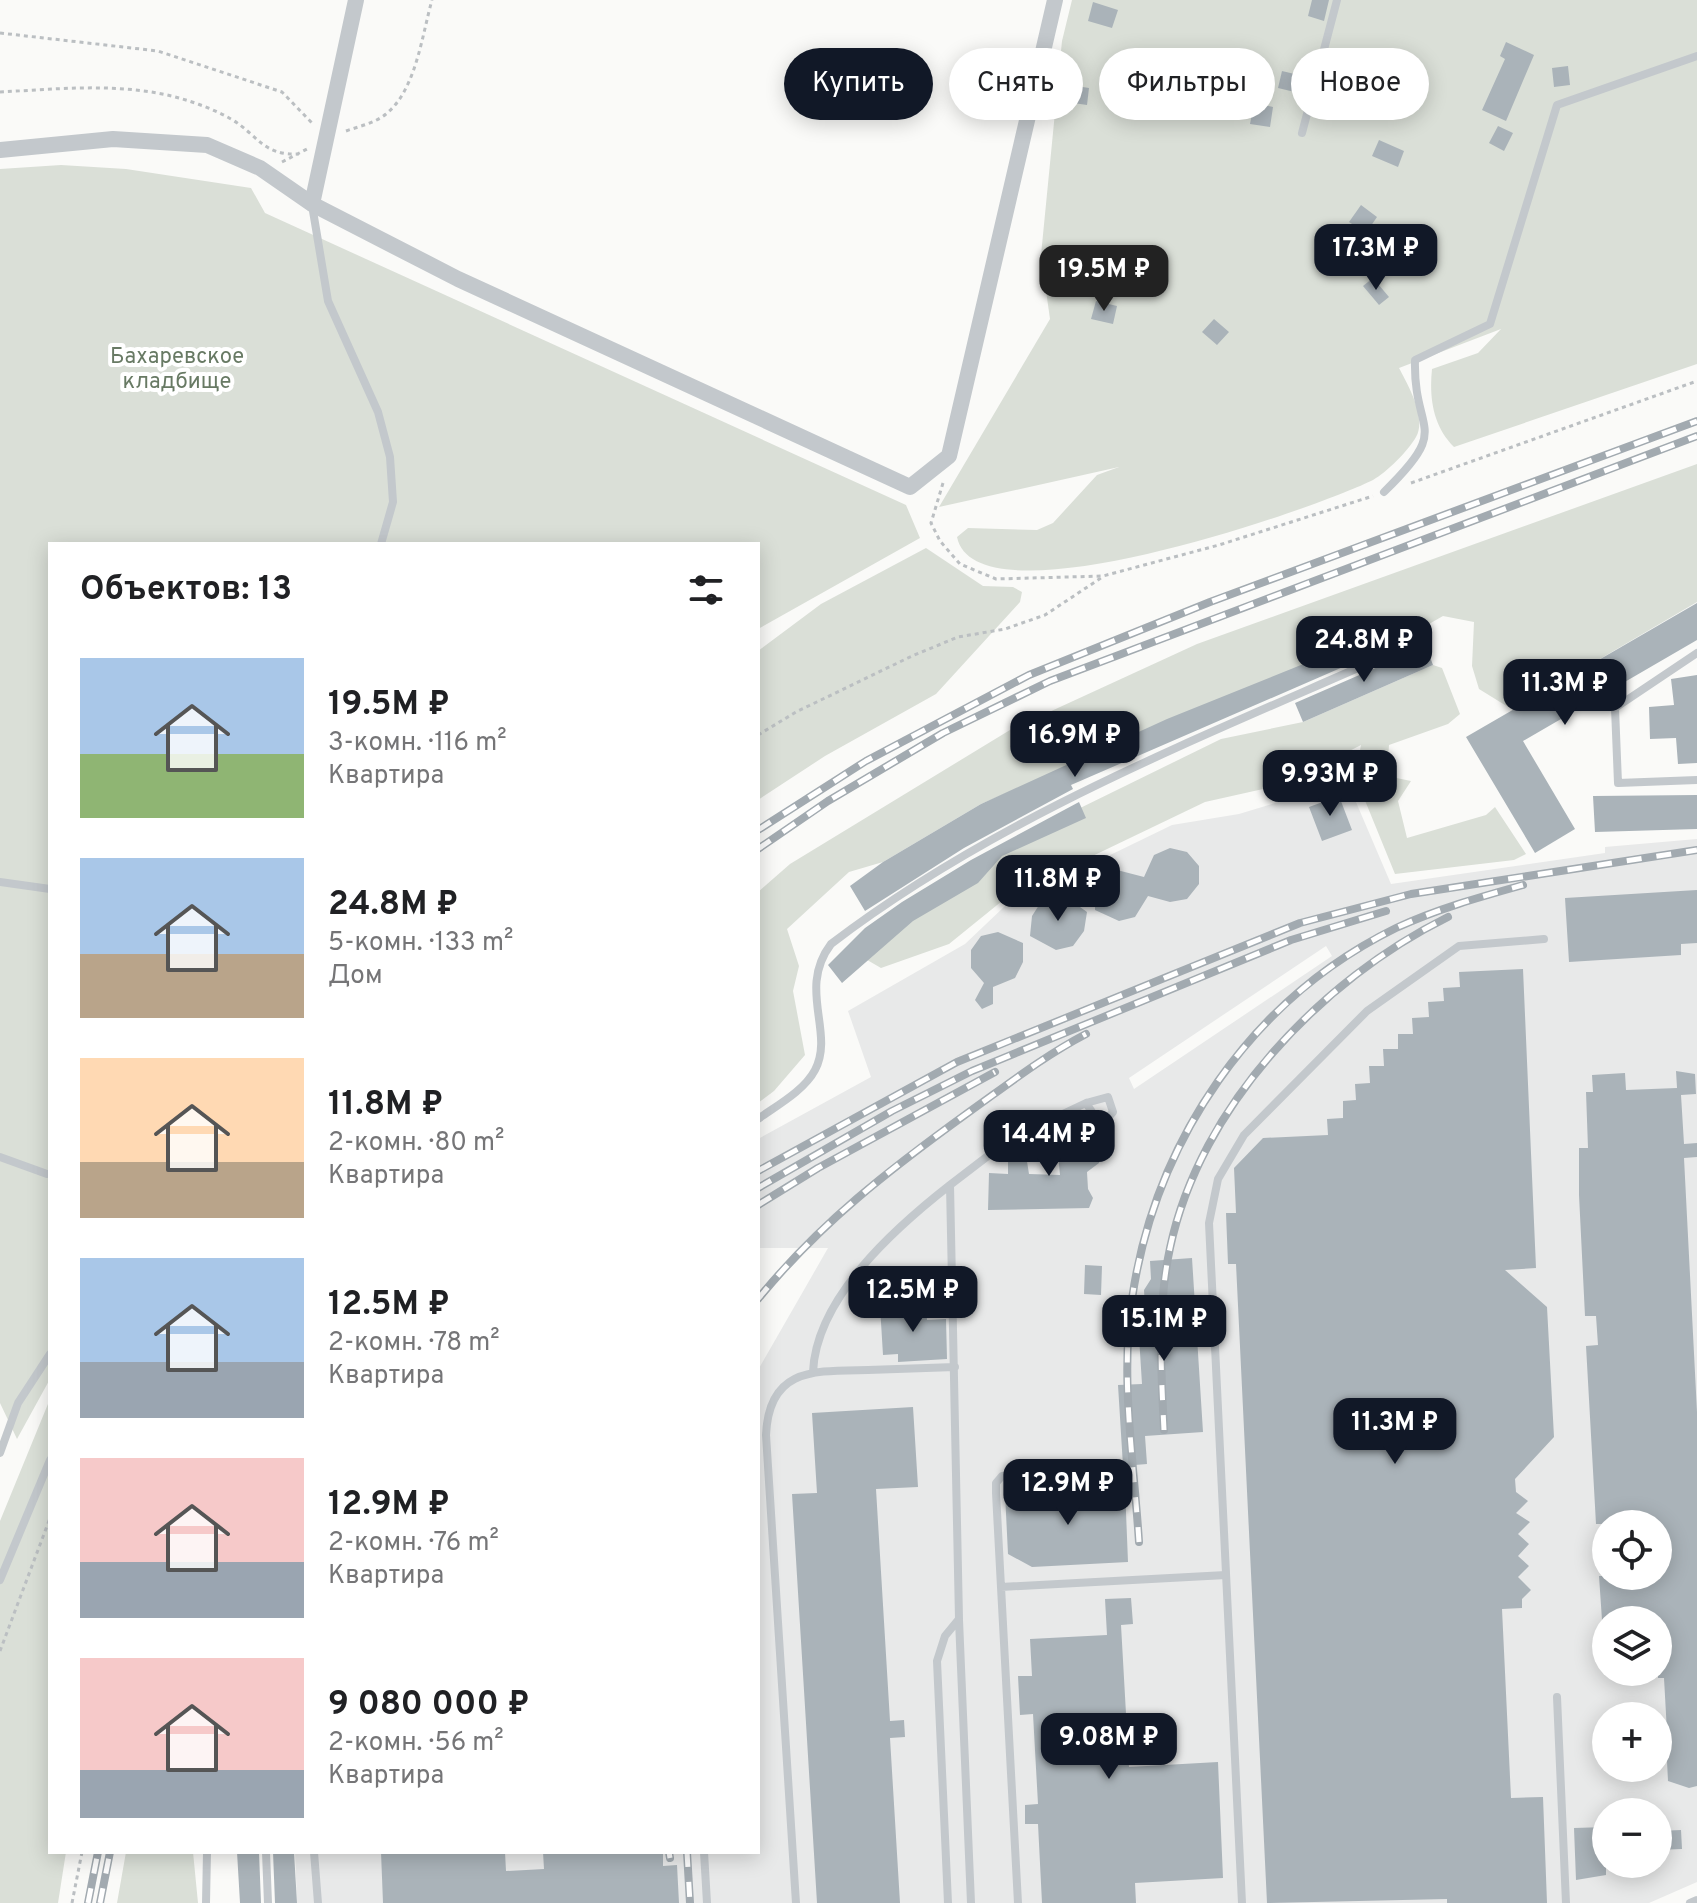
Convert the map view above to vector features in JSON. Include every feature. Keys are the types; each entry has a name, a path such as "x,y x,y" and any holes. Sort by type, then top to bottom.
{"street":[{"path":"312,204 356,0"},
{"path":"0,150 129,140 207,145 260,168 312,204 458,279 910,487 949,456 1055,0"}],"lane":[{"path":"1302,133 1337,0"},
{"path":"1384,492 1407,470 1426,443 1427,425 1415,375 1415,360 1490,324 1557,105 1697,56"},
{"path":"312,204 328,301 378,412 390,457 393,502 382,542"},
{"path":"760,1117 815,1070 819,1044 816,976 823,954 831,944 899,893 978,846 1095,787 1412,644"},
{"path":"1697,653 1615,708 1618,783 1697,780"},
{"path":"0,882 48,889"},
{"path":"1242,1903 1209,1223 1218,1179 1244,1135 1280,1097 1367,1011 1435,960 1459,946 1544,939"},
{"path":"813,1372 820,1332 839,1300 899,1227 1010,1139 1086,1103"},
{"path":"0,1157 47,1174"},
{"path":"950,1185 959,1619 971,1903"},
{"path":"0,1453 18,1403 48,1357"},
{"path":"796,1903 766,1435 776,1395 796,1377 813,1372 955,1367"},
{"path":"0,1580 48,1465"},
{"path":"1018,1903 996,1483 1002,1476 1109,1469"},
{"path":"1001,1587 1226,1575"},
{"path":"948,1903 937,1661 945,1636 959,1619"},
{"path":"1557,1697 1566,1903"},
{"path":"206,1903 207,1854"},
{"path":"266,1854 268,1903"},
{"path":"314,1854 318,1903"},
{"path":"704,1854 707,1903"},
{"path":"1690,1903 1697,1900"}],"path":[{"path":"260,168 299,154 327,137 373,122 395,106 415,62 432,0"},
{"path":"0,33 158,51 282,92 327,137"},
{"path":"0,92 68,88 176,97 231,120 268,150 280,155 299,154"},
{"path":"949,456 931,523 940,541 960,564 996,579 1103,576 1219,545 1384,492 1697,381"},
{"path":"760,734 796,712 912,656 958,637 1005,629 1045,615 1103,576"},
{"path":"0,1651 48,1523"},
{"path":"72,1903 82,1854"}],"shaded area":[{"path":"1347,781 1391,884 1605,853 1605,847 1697,839 1697,1882 1649,1903 297,1903 295,1854 760,1854 760,1367 828,1248 760,1248 760,1138 871,1077 848,1011 965,944 1005,906 1172,825 1239,814","holes":["1326,946 1332,956 1134,1089 1129,1078"]}],"green space":[{"path":"1072,0 1697,0 1697,364 1454,447 1441,430 1434,411 1432,369 1478,353 1501,329 1399,368 1418,411 1419,429 1403,455 1373,480 1287,514 1151,553 1082,566 1022,570 978,562 957,537 968,528 1037,530 1053,523 1097,475 1119,467 939,507 1050,319 1041,255 1054,120 1083,120 1083,48 1061,48"},
{"name":"Бахаревское кладбище","path":"61,165 126,169 251,188 265,213 906,505 920,538 760,628 760,542 48,542 48,1383 17,1439 0,1403 0,169"},
{"path":"1697,464 1697,602 1513,710 1479,689 1472,666 1474,622 1443,616 1429,624 1417,616 981,804 883,862 849,872 787,929 799,966 793,991 805,1055 774,1091 760,1102 760,890 790,864 1010,730 1197,644"},
{"path":"926,548 983,586 1013,587 1022,592 1020,602 936,694 825,756 760,799 760,650 821,604"},
{"path":"1433,665 1442,668 1460,714 1448,724 1389,745 1387,776 1411,781 1398,801 1407,838 1486,815 1495,807 1526,854 1514,860 1395,874 1355,776 1361,745 1286,784 1205,802 1007,897 949,944 881,968 862,957 976,859 1221,739 1303,722"},
{"path":"48,1404 48,1854 66,1854 58,1903 0,1903 0,1521"},
{"path":"126,1854 193,1854 198,1903 117,1903"}],"building":[{"path":"1312,0 1329,0 1324,21 1308,16"},
{"path":"1093,2 1118,10 1112,28 1088,21"},
{"path":"1506,42 1534,55 1506,121 1482,110 1505,59 1500,56"},
{"path":"1568,66 1570,85 1554,87 1552,68"},
{"path":"1282,71 1291,73 1291,91 1278,88"},
{"path":"1083,87 1089,88 1087,105 1083,104"},
{"path":"1251,120 1271,120 1270,127 1250,124"},
{"path":"1498,126 1513,133 1504,151 1489,143"},
{"path":"1379,140 1404,151 1398,167 1372,156"},
{"path":"1361,205 1377,217 1366,233 1349,222"},
{"path":"1415,244 1425,260 1410,270 1399,254"},
{"path":"1373,278 1389,297 1379,305 1363,286"},
{"path":"1096,301 1117,306 1113,324 1091,319"},
{"path":"1214,319 1229,332 1217,345 1202,332"},
{"path":"1697,603 1697,640 1523,741 1575,829 1535,853 1466,737"},
{"path":"1353,644 1359,660 1071,785 1073,789 964,848 865,911 850,886 883,862 981,804 1167,719"},
{"path":"1426,646 1433,665 1303,722 1295,703"},
{"path":"1697,675 1697,763 1678,764 1676,738 1650,739 1649,707 1674,705 1671,679"},
{"path":"1697,795 1697,829 1595,832 1593,796"},
{"path":"1339,796 1352,830 1322,841 1309,807"},
{"path":"1079,802 1086,818 1002,856 978,883 913,921 842,983 828,965 865,928 902,902 971,860"},
{"path":"1170,848 1187,852 1199,866 1199,884 1187,899 1170,902 1148,896 1135,917 1119,921 1095,910 1095,892 1102,877 1117,870 1144,877 1154,855"},
{"path":"1697,890 1697,943 1681,944 1681,955 1569,962 1565,898"},
{"path":"1066,897 1087,912 1084,931 1073,946 1056,950 1030,936 1032,916 1041,902"},
{"path":"998,932 1023,943 1023,962 1015,978 993,987 993,1004 982,1009 975,1000 984,983 971,968 971,950 981,936"},
{"path":"1523,969 1536,1268 1505,1270 1547,1307 1554,1437 1515,1479 1516,1492 1528,1501 1516,1513 1530,1522 1518,1534 1529,1544 1518,1556 1529,1566 1518,1577 1531,1590 1522,1599 1522,1608 1502,1609 1511,1798 1543,1797 1547,1903 1447,1903 1447,1899 1267,1903 1236,1264 1228,1264 1226,1213 1236,1213 1234,1168 1263,1138 1328,1135 1327,1119 1343,1118 1343,1101 1356,1100 1355,1084 1370,1083 1369,1066 1384,1066 1383,1049 1398,1049 1398,1034 1413,1034 1412,1018 1429,1017 1428,1002 1444,1001 1443,988 1460,987 1459,972"},
{"path":"1676,1071 1695,1074 1696,1094 1681,1095 1684,1144 1697,1143 1697,1157 1684,1158 1697,1412 1697,1786 1689,1788 1671,1782 1672,1702 1665,1702 1664,1686 1672,1686 1672,1606 1601,1606 1600,1590 1672,1590 1672,1510 1595,1510 1586,1346 1598,1345 1596,1316 1585,1316 1579,1195 1579,1148 1588,1148 1586,1092 1593,1092 1592,1075 1625,1073 1626,1090 1677,1088"},
{"path":"1072,1121 1097,1136 1102,1149 1099,1163 1087,1172 1088,1189 1093,1198 1089,1208 988,1210 989,1173 1008,1174 1008,1159 1015,1152 1026,1155 1029,1174 1060,1175 1057,1143 1072,1128"},
{"path":"1192,1258 1203,1432 1145,1436 1147,1464 1123,1466 1118,1385 1142,1384 1138,1321 1145,1307 1144,1290 1151,1279 1150,1261"},
{"path":"1085,1265 1102,1266 1101,1295 1084,1294"},
{"path":"926,1304 927,1320 946,1319 947,1359 898,1362 898,1354 883,1355 880,1306"},
{"path":"913,1407 918,1487 876,1489 890,1721 904,1720 905,1737 890,1738 900,1903 817,1903 792,1494 817,1493 812,1413"},
{"path":"1125,1487 1128,1562 1032,1567 1008,1554 1005,1493"},
{"path":"1131,1598 1133,1624 1121,1625 1129,1767 1218,1762 1223,1878 1135,1883 1136,1903 1042,1903 1038,1824 1025,1824 1025,1805 1038,1804 1033,1714 1020,1715 1018,1676 1032,1676 1030,1639 1107,1635 1105,1599"},
{"path":"1592,1827 1592,1877 1576,1880 1574,1828"},
{"path":"1672,1830 1681,1830 1682,1849 1672,1849"},
{"path":"237,1854 259,1854 261,1903 240,1903"},
{"path":"273,1854 294,1854 297,1903 275,1903"},
{"path":"381,1854 505,1854 506,1871 544,1869 543,1854 663,1854 663,1866 677,1865 679,1903 383,1903"}],"railway":[{"path":"760,829 866,761 1029,675 1210,602 1697,421"},
{"path":"760,848 828,801 943,733 1050,681 1697,436"},
{"path":"760,1170 957,1062 1300,923 1411,894 1697,850"},
{"path":"1139,1542 1127,1360 1132,1299 1144,1241 1163,1184 1187,1131 1218,1081 1255,1035 1297,994 1344,958 1411,921 1523,885"},
{"path":"760,1187 892,1111 972,1071 1291,940 1386,911"},
{"path":"1164,1430 1161,1339 1166,1271 1185,1196 1208,1145 1238,1097 1273,1052 1313,1012 1356,975 1401,943 1448,917"},
{"path":"760,1297 806,1245 884,1176 1026,1071 1086,1034"},
{"path":"760,1204 818,1168 995,1072"},
{"path":"88,1903 98,1854"},
{"path":"100,1903 110,1854"},
{"path":"669,1854 670,1858"},
{"path":"687,1854 690,1903"}]}
